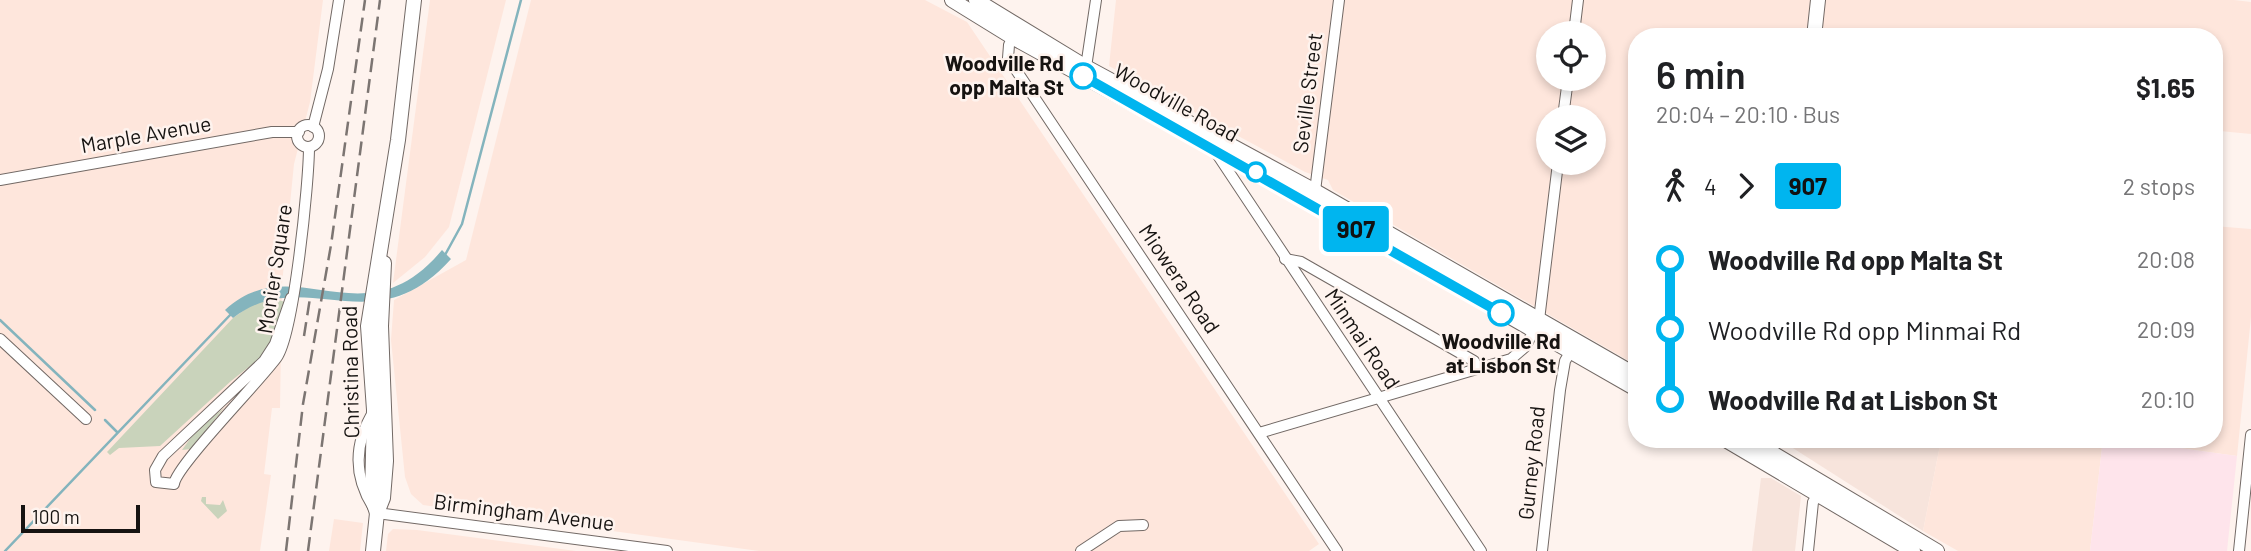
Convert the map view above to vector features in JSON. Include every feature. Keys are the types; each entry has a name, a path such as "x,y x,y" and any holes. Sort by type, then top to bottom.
{"main road":[{"name":"Christina Road","path":"377,513 372,498 374,410 368,335 377,298 414,0"},
{"name":"Woodville Road","path":"952,0 1086,67 1315,191 1536,326"},
{"name":"Woodville Road","path":"976,0 1016,31 1212,148 1573,346 1628,371"},
{"path":"1815,28 1818,0"},
{"name":"Christina Road","path":"373,551 377,513 383,498 386,461 377,298"},
{"name":"Woodville Road","path":"1573,346 1628,383"},
{"path":"1764,449 1819,494 1913,551"},
{"path":"1764,449 1937,551"}],"street":[{"path":"313,127 328,69 339,0"},
{"path":"1086,67 1096,0"},
{"name":"Seville Street","path":"1315,191 1339,0"},
{"path":"1575,21 1578,0"},
{"name":"Miowera Road","path":"1016,31 1008,58 1337,551"},
{"path":"303,127 313,127 319,134 319,140 309,147 300,142 299,132 303,127"},
{"name":"Marple Avenue","path":"0,180 272,132 299,132"},
{"name":"Monier Square","path":"292,298 275,344 264,361 158,464 156,482 174,484 178,471 278,356 288,332 308,184 309,147"},
{"name":"Minmai Road","path":"1212,148 1481,551"},
{"path":"1259,433 1511,359 1525,347 1536,326 1556,175"},
{"path":"1285,260 1301,262 1312,268 1474,361 1478,368"},
{"path":"0,339 86,419"},
{"name":"Gurney Road","path":"1542,551 1560,390 1573,346"},
{"path":"2239,551 2251,435"},
{"path":"1808,551 1814,502 1819,494"},
{"name":"Birmingham Avenue","path":"377,513 667,551"},
{"path":"1081,551 1119,526 1143,525"}],"shaded area":[{"path":"0,0 323,0 310,102 294,164 282,284 280,408 272,408 264,474 271,475 260,551 0,551"},
{"path":"430,0 506,0 449,227 425,257 393,283"},
{"path":"531,0 925,0 967,22 1319,544 1309,551 759,551 423,505 411,494 405,477 391,340 394,300 466,260"},
{"path":"1116,0 2251,2 2251,134 2223,131 2223,28 1628,28 1628,360 1333,190 1328,180 1305,172 1109,66"},
{"path":"2223,227 2251,229 2251,317 2237,456 2180,448 2223,448"},
{"path":"1793,448 1939,448 1923,531"},
{"path":"1939,448 2102,448 2090,551 1958,551 1923,531"},
{"path":"2102,448 2180,448 2237,456 2227,551 2090,551"},
{"path":"1761,478 1771,478 1801,496 1795,551 1752,551"},
{"path":"334,519 363,523 360,551 329,551"},
{"path":"393,529 576,551 386,551 388,534"}],"green space":[{"path":"272,298 285,302 274,340 264,355 231,381 160,446 119,448 110,455 107,452 233,318 253,304"},
{"path":"224,408 191,449 182,450 197,429"},
{"path":"202,497 206,497 206,504 220,505 223,500 227,511 218,519 201,501"}],"water":[{"path":"442,250 451,259 422,285 394,297 367,302 287,298 260,303 233,318 225,310 251,293 277,287 357,293 385,290 413,277"}],"waterway":[{"path":"445,255 462,224 521,0"},
{"path":"5,551 232,313"},
{"path":"0,320 95,410"},
{"path":"105,420 117,432"}],"railway":[{"path":"286,551 303,404 331,245 365,0"},
{"path":"308,551 380,0"},
{"path":"304,336 310,298"}],"bus line":[{"name":"907","path":"1083,76 1266,177 1501,313"}],"place":[{"name":"Woodville Rd opp Malta St","path":"1083,76"},
{"name":"Woodville Rd at Lisbon St","path":"1501,313"}]}
